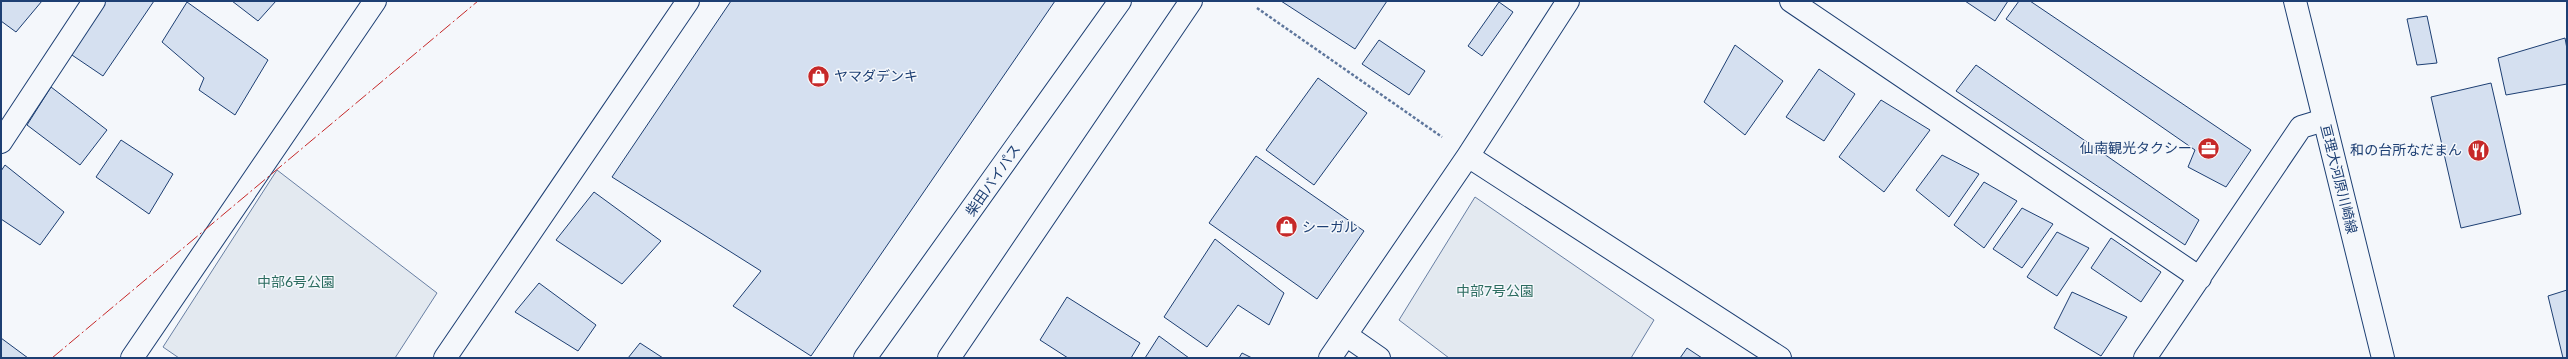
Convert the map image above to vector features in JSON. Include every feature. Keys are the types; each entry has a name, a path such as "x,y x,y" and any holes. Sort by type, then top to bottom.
{"main road":[{"path":"1,142 94,1"},
{"path":"132,358 375,1"},
{"path":"445,358 688,1"},
{"name":"柴田バイパス","path":"866,358 1120,1"},
{"path":"949,358 1191,1"},
{"path":"1330,358 1468,156 1568,1"},
{"path":"1791,1 2200,278"},
{"name":"亘理大河原川崎線","path":"2295,1 2383,358"},
{"path":"2145,358 2301,127 2324,120"},
{"path":"1468,156 1780,358"},
{"path":"1346,335 1379,358"}],"path":[{"path":"1257,8 1468,156"}],"green space":[{"name":"中部6号公園","path":"277,170 437,293 395,358 179,358 163,347"},
{"name":"中部7号公園","path":"1475,197 1654,320 1631,358 1449,358 1399,320"}],"building":[{"path":"1,1 42,1 16,32 1,21"},
{"path":"105,1 154,1 103,76 69,53"},
{"path":"232,1 276,1 258,21"},
{"path":"731,1 1055,1 811,356 733,306 761,271 612,177"},
{"path":"1281,1 1387,1 1355,49"},
{"path":"1965,1 2008,1 1995,21"},
{"path":"2019,1 2030,1 2251,150 2226,187 2188,167 2195,150 2006,19"},
{"path":"187,2 268,60 235,115 199,90 204,78 162,42"},
{"path":"1499,2 1513,12 1482,56 1468,46"},
{"path":"2427,16 2437,63 2417,65 2407,19"},
{"path":"2565,38 2567,49 2567,84 2506,95 2498,58"},
{"path":"1379,40 1425,71 1409,95 1362,64"},
{"path":"1735,45 1783,81 1745,135 1704,102"},
{"path":"1976,65 2199,220 2185,245 1956,91"},
{"path":"1819,69 1855,94 1824,141 1786,117"},
{"path":"1318,78 1367,113 1314,185 1266,150"},
{"path":"2491,83 2521,214 2461,228 2431,97"},
{"path":"51,87 107,130 80,165 27,125"},
{"path":"1881,100 1930,130 1884,192 1839,157"},
{"path":"121,140 173,174 149,214 96,177"},
{"path":"1942,155 1979,174 1949,217 1916,190"},
{"name":"シーガル","path":"1256,156 1364,231 1317,299 1209,223"},
{"path":"5,165 64,212 40,245 1,219 1,171"},
{"path":"1984,182 2017,201 1984,248 1954,225"},
{"path":"594,192 661,241 622,284 556,240"},
{"path":"2022,208 2053,224 2022,268 1993,249"},
{"path":"2057,232 2089,248 2057,296 2027,277"},
{"path":"2111,238 2161,272 2141,302 2091,268"},
{"path":"1215,239 1284,293 1269,325 1238,305 1207,347 1164,317"},
{"path":"539,283 596,325 578,351 515,312"},
{"path":"2567,290 2567,358 2563,358 2548,296"},
{"path":"2072,292 2127,317 2101,356 2054,328"},
{"path":"1067,297 1140,343 1131,358 1068,358 1040,340"},
{"path":"1159,336 1189,358 1145,358"},
{"path":"1,338 28,358 1,358"},
{"path":"640,343 663,358 628,358"},
{"path":"1687,348 1702,358 1680,358"},
{"path":"1242,353 1252,358 1239,358"}],"power":[{"path":"52,358 478,1"}],"place":[{"name":"ヤマダデンキ","path":"818,76"},
{"name":"仙南観光タクシー","path":"2208,148"},
{"name":"和の台所なだまん","path":"2478,150"},
{"name":"シーガル","path":"1287,227"}]}
